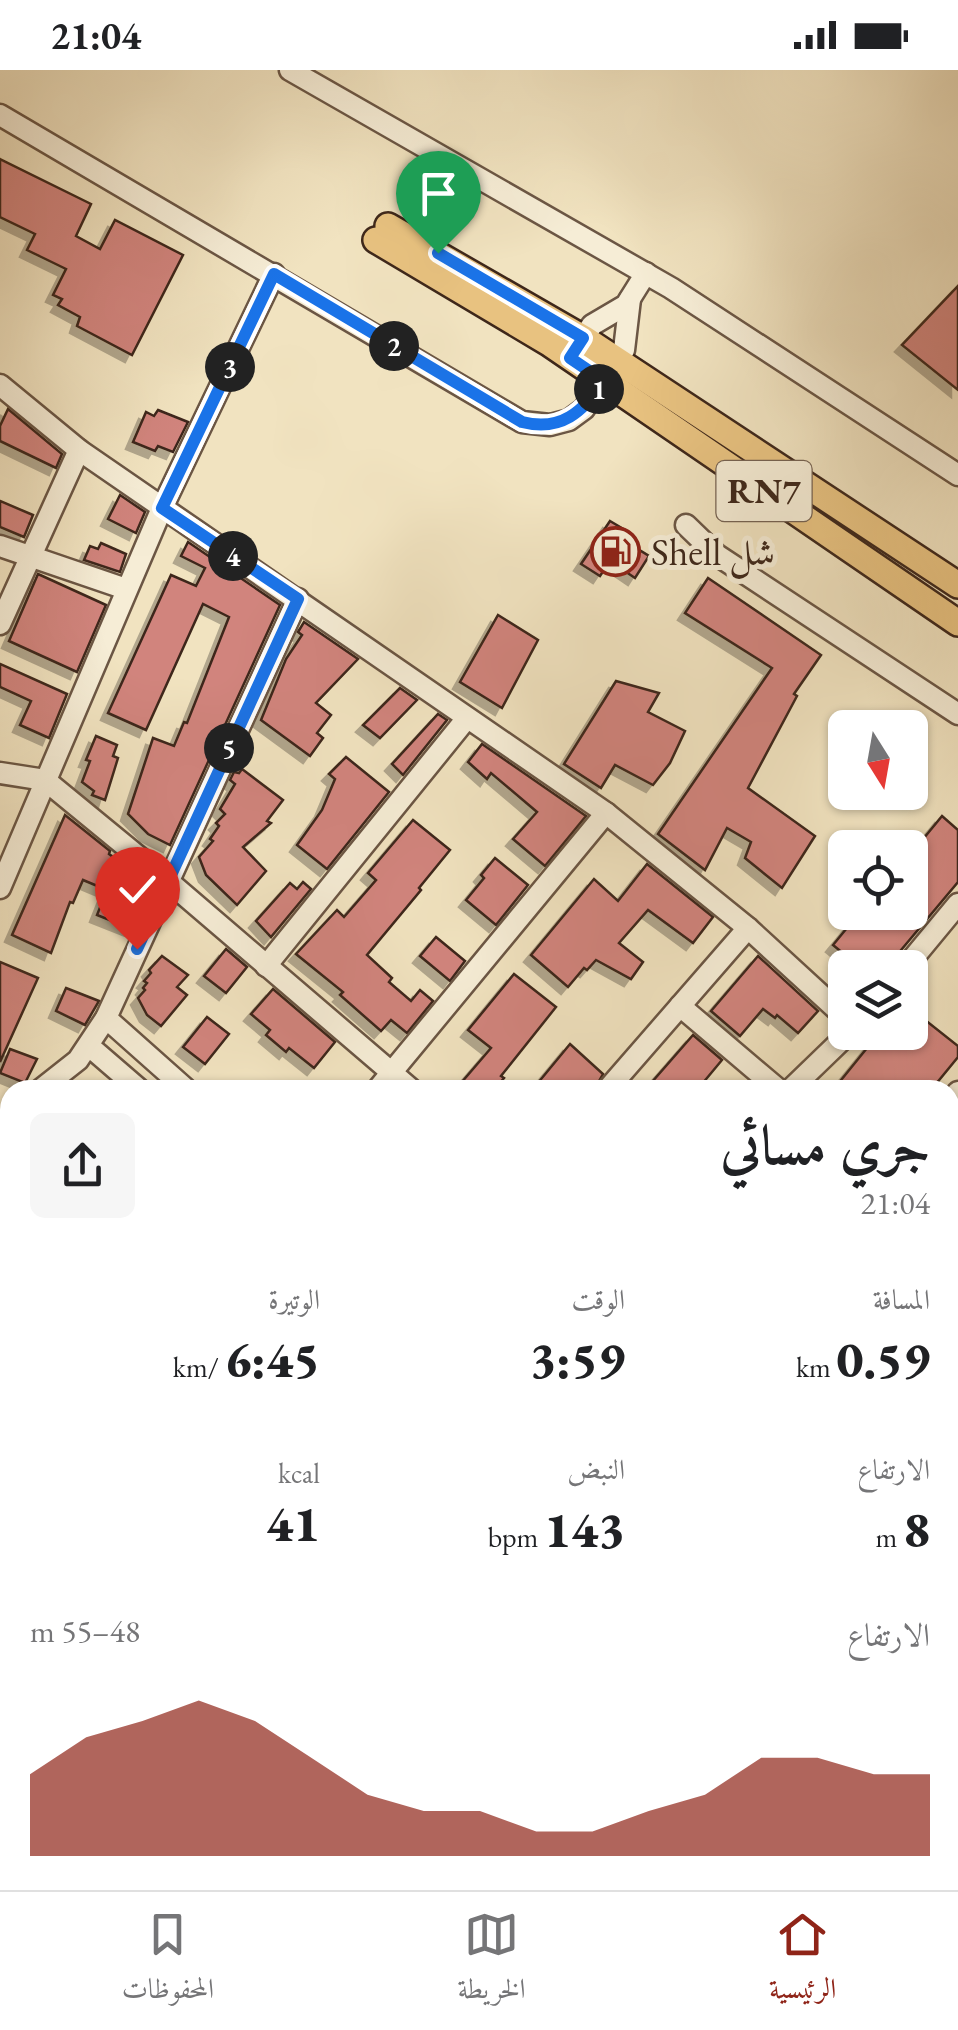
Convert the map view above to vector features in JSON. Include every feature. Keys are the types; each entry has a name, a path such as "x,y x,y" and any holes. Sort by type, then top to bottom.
{"main road":[{"name":"RN7","path":"382,233 611,371 958,624"},
{"name":"RN7","path":"611,371 958,585"}],"street":[{"path":"290,70 646,274 958,475"},
{"path":"0,115 522,422 541,426 568,420 584,409 626,344 630,300"},
{"path":"0,888 162,508 274,274"},
{"path":"577,348 592,325 621,310 646,274"},
{"path":"0,385 80,450 162,508 606,813 748,928 828,1001"},
{"path":"0,624 80,450"},
{"path":"686,525 717,555 958,714"},
{"path":"0,546 126,589"},
{"path":"53,1080 78,1060 106,1018 298,599"},
{"path":"266,966 467,718"},
{"path":"0,772 46,780 400,1080"},
{"path":"386,1080 606,813"},
{"path":"920,950 958,904"},
{"path":"616,1080 748,928"},
{"path":"680,1006 767,1080"},
{"path":"106,1018 176,1080"},
{"path":"90,1046 129,1080"},
{"path":"800,1080 831,1050"}],"building":[{"path":"0,159 91,204 76,236 100,249 115,220 183,255 132,355 77,326 80,317 58,305 62,299 53,295 66,269 27,250 35,234 0,217"},
{"path":"958,286 958,390 902,345"},
{"path":"8,409 62,454 56,468 0,441 0,426"},
{"path":"158,410 188,422 173,452 158,446 155,451 133,442 146,412 154,416"},
{"path":"120,495 145,512 136,533 108,519"},
{"path":"0,501 33,515 24,537 0,527"},
{"name":"Shell شل","path":"610,521 630,533 625,541 649,556 635,578 610,561 600,576 581,564"},
{"path":"188,542 280,605 170,845 148,834 128,814 153,738 174,746 229,617 203,604 146,730 108,713 171,575 196,586 205,568 181,556"},
{"path":"101,543 126,554 120,572 84,560 90,546 98,549"},
{"path":"38,574 106,605 77,672 9,641"},
{"path":"708,578 821,655 794,694 797,696 748,788 815,836 782,888 745,858 751,842 727,828 705,870 658,834 772,668 685,613"},
{"path":"498,615 538,640 502,708 460,682"},
{"path":"304,622 358,659 316,703 331,715 317,733 323,738 310,756 261,720 286,659 302,635 298,632"},
{"path":"0,664 67,694 49,738 20,725 31,701 0,687"},
{"path":"616,681 659,693 648,712 685,731 670,763 653,785 615,765 601,788 564,764"},
{"path":"400,688 417,700 380,738 363,725"},
{"path":"438,714 447,720 403,775 392,764"},
{"path":"96,736 117,745 113,756 118,758 105,800 92,795 94,791 82,782"},
{"path":"482,744 586,816 545,866 513,839 537,812 491,773 487,779 468,762"},
{"path":"346,757 389,792 327,869 297,845 322,810 335,779 329,774"},
{"path":"242,769 283,800 267,821 271,823 243,847 266,871 237,905 206,875 199,857 213,841 210,839 219,826 216,823 225,814 220,809 235,784 230,780 234,772"},
{"path":"65,815 152,885 132,929 97,915 107,890 83,880 73,903 70,902 51,953 12,935"},
{"path":"942,816 958,830 958,882 928,918 928,833"},
{"path":"413,820 450,850 367,955 411,1001 420,990 433,1001 407,1033 391,1020 381,1031 340,995 343,992 296,954 337,910 344,917 376,880 368,873"},
{"path":"495,858 528,885 496,925 466,900"},
{"path":"647,864 713,917 693,943 648,910 619,943 643,962 631,979 596,960 568,987 531,955 594,879 618,901"},
{"path":"303,882 311,889 271,937 256,921 290,883 297,889"},
{"path":"845,930 918,930 901,950 839,950 833,945"},
{"path":"436,937 465,961 450,981 420,956"},
{"path":"226,949 247,967 226,993 204,976"},
{"path":"162,956 188,975 177,987 187,995 161,1026 147,1015 138,998 145,990 149,970"},
{"path":"758,956 818,1011 798,1033 763,1009 740,1036 711,1011"},
{"path":"0,962 38,978 0,1062"},
{"path":"514,974 556,1007 501,1076 502,1080 464,1080 491,1048 468,1030"},
{"path":"66,988 99,1001 85,1025 56,1011"},
{"path":"273,989 335,1042 314,1068 266,1035 270,1030 251,1014"},
{"path":"207,1017 229,1034 205,1064 183,1047"},
{"path":"928,1022 958,1046 958,1057 939,1080 841,1080 865,1050 928,1050"},
{"path":"693,1035 722,1060 705,1080 654,1080"},
{"path":"570,1044 603,1074 600,1080 540,1080"},
{"path":"10,1049 37,1059 26,1080 0,1073"}],"place":[{"name":"Shell شل","path":"616,552"}],"route":[{"path":"137,949 298,599 162,508 274,274 522,422 541,426 568,420 591,402 604,381 570,358 583,338 438,253"}]}
